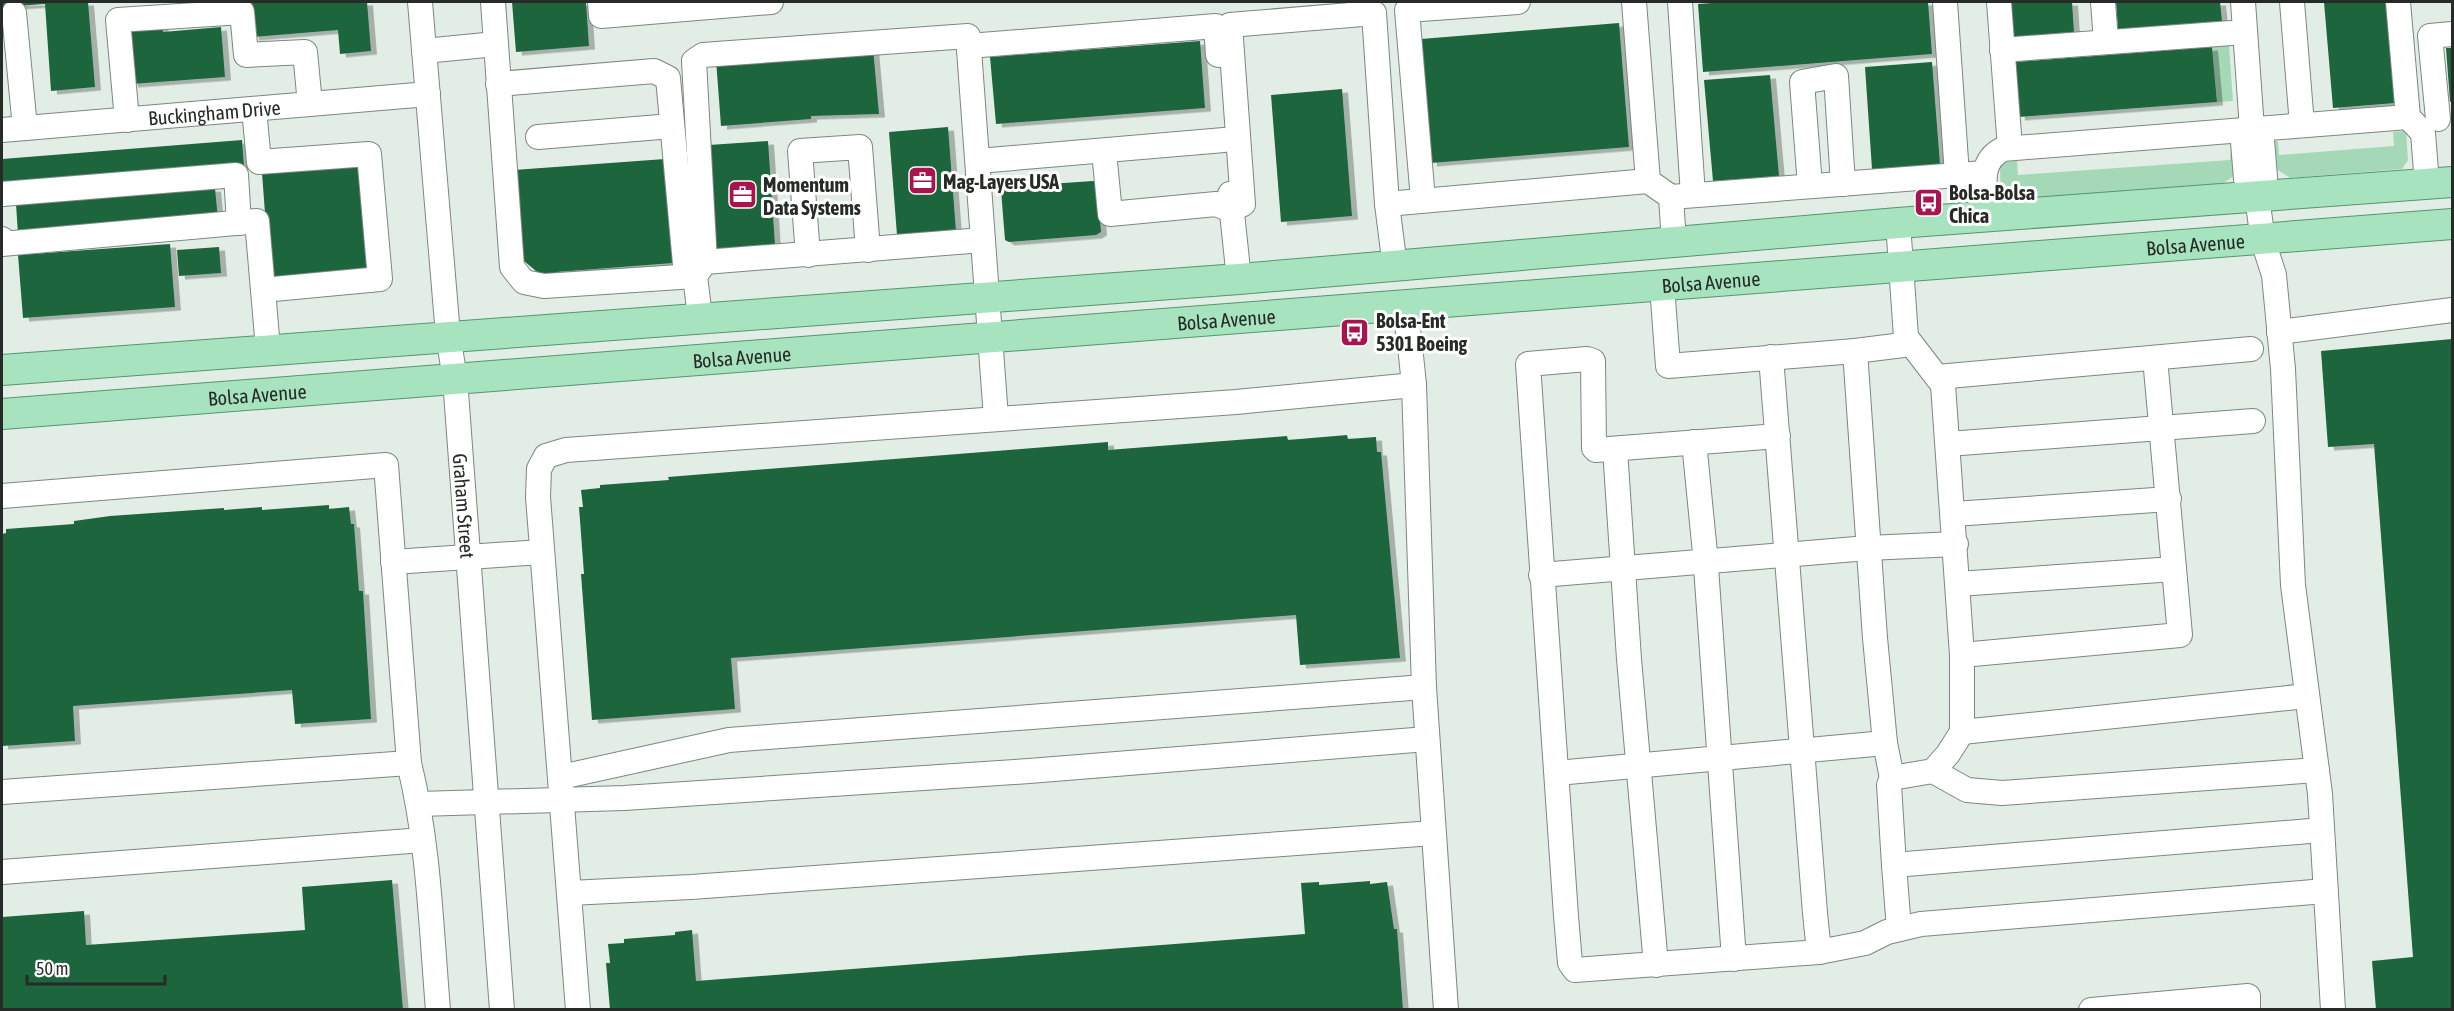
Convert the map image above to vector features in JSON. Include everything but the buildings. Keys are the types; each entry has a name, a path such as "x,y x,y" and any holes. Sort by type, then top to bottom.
{"main road":[{"name":"Bolsa Avenue","path":"2,370 448,335 1239,279 1898,223 2440,183"},
{"name":"Bolsa Avenue","path":"2,414 2262,241 2452,224"},
{"path":"1395,267 1403,305"}],"street":[{"name":"Graham Street","path":"420,2 448,335 455,379 502,1010"},
{"path":"493,2 513,267 524,282 544,286 808,255 984,240"},
{"path":"600,2 601,16 771,2"},
{"path":"1423,201 1407,10 1518,2"},
{"path":"1634,2 1648,181"},
{"path":"1674,243 1682,196 1680,2"},
{"path":"1945,2 1957,175"},
{"path":"1999,2 2010,148"},
{"path":"2103,2 2106,42"},
{"path":"2243,2 2252,129 2246,179 2257,198 2262,241 2274,275 2288,453 2292,585 2317,770 2333,1010"},
{"path":"2292,2 2302,126"},
{"path":"2398,2 2431,122 2440,183"},
{"path":"127,120 118,20 242,12 246,55 305,52 310,104"},
{"path":"13,129 14,13"},
{"path":"1104,151 1110,214 1216,204 1232,210 1243,204 1230,25 1374,13 1387,204 1395,267"},
{"path":"969,46 1216,26 1224,140 1239,279"},
{"path":"2002,50 2245,32"},
{"path":"2431,122 2430,36 2452,34"},
{"path":"700,317 694,61 703,55 968,36 992,337 996,418"},
{"path":"424,51 496,44"},
{"path":"498,84 654,71 668,78 685,264 700,269"},
{"path":"1810,186 1802,82 1836,76 1843,184"},
{"name":"Buckingham Drive","path":"13,129 428,94"},
{"path":"254,109 259,162 369,154 380,279 263,290"},
{"path":"1988,216 1984,173 1992,156 2010,148 2252,129 2431,122"},
{"path":"538,137 672,126"},
{"path":"978,161 1224,140"},
{"path":"808,255 800,151 860,147 868,250"},
{"path":"1387,204 1648,181 1682,196 1984,173"},
{"path":"2,194 236,175 239,223"},
{"path":"2,238 2,244 257,221 268,349"},
{"path":"1898,223 1906,337 1943,385 1956,544 1962,655 1962,732 1948,754 1933,771"},
{"path":"1662,286 1668,366 1855,351 1911,344"},
{"path":"1403,305 1414,385 1424,687 1446,1010"},
{"path":"2279,332 2452,310"},
{"path":"1937,377 2251,348"},
{"path":"1855,351 1868,548 1885,744 1892,778 1889,785 1899,929"},
{"path":"1771,357 1819,952"},
{"path":"1962,655 2180,635 2155,358"},
{"path":"1778,436 1596,450 1594,448 1593,361 1587,359 1530,362 1527,369 1572,969 1819,952 1865,943 1899,929 1921,924 2325,891"},
{"path":"578,1010 542,552 539,469 546,456 566,450 1236,402 1414,385"},
{"path":"1948,444 2253,421"},
{"path":"1694,442 1734,959"},
{"path":"1615,449 1622,568 1656,965"},
{"path":"2,496 386,465 409,764 419,804 438,1010"},
{"path":"1954,514 2169,499"},
{"path":"1541,576 1868,548 1956,544"},
{"path":"393,562 542,552"},
{"path":"1958,584 2174,569"},
{"path":"561,789 729,740 1424,687"},
{"path":"1962,732 2307,696"},
{"path":"419,804 487,800 561,789 1029,771 1427,739"},
{"path":"1557,774 1719,757 1885,744"},
{"path":"2,792 409,764"},
{"path":"1892,778 1933,771 1967,790 2002,793 2317,770"},
{"path":"1894,865 2322,830"},
{"path":"570,893 691,887 1433,833"},
{"path":"2,872 423,840"},
{"path":"2091,1010 2248,996 2248,1010"}],"green space":[{"path":"2229,45 2233,101 2217,102 2212,47"},
{"path":"2406,131 2408,160 2402,169 2290,178 2275,168 2270,142 2278,141 2279,155 2394,146 2393,132"},
{"path":"2231,145 2233,145 2234,176 2222,184 2013,200 2004,195 2001,185 2000,162 2017,161 2018,175 2230,160"}],"place":[{"name":"Mag-Layers USA","path":"922,181"},
{"name":"Momentum Data Systems","path":"742,195"},
{"name":"Bolsa-Bolsa Chica","path":"1928,203"},
{"name":"Bolsa-Ent 5301 Boeing","path":"1355,332"}]}
